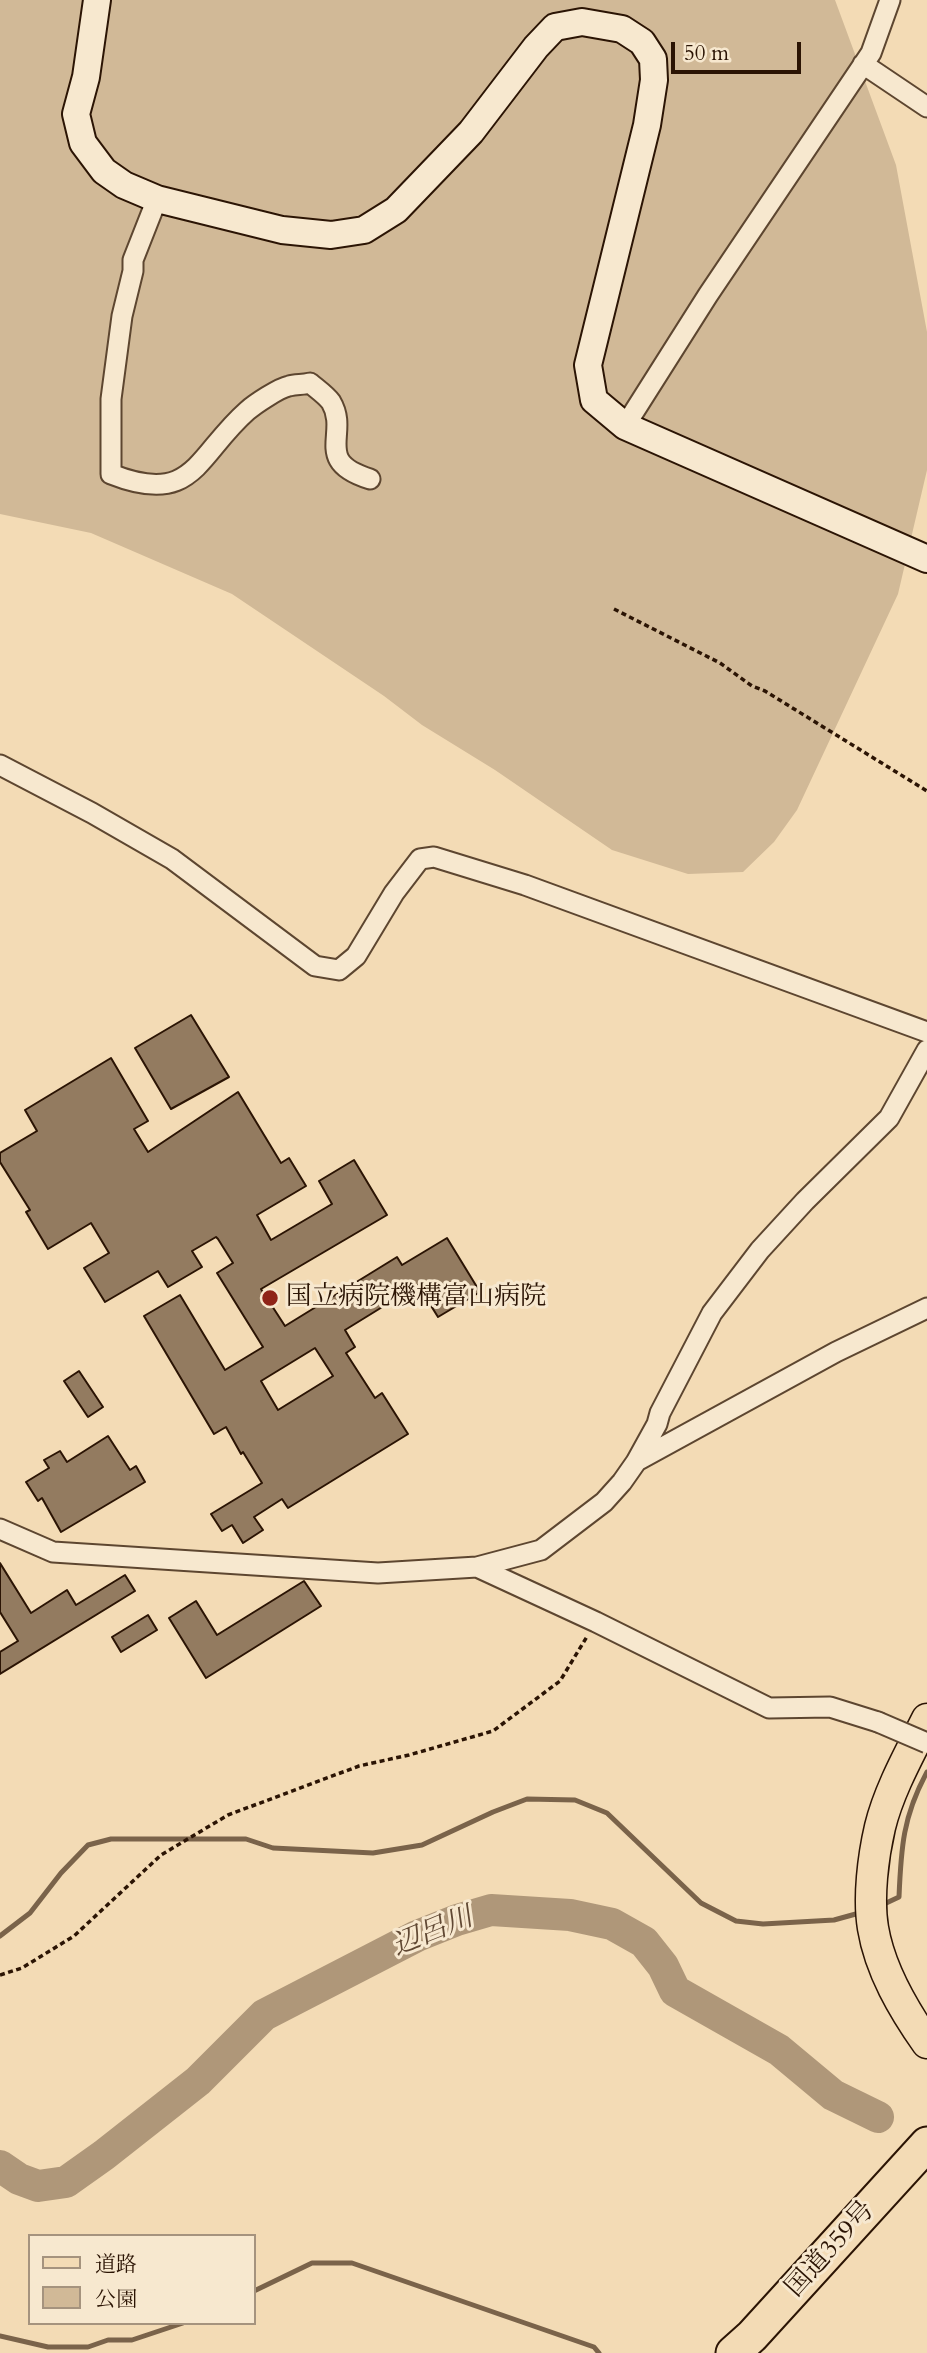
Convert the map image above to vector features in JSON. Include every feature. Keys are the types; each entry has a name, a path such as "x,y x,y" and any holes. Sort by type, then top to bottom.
{"highway":[{"name":"国道359号","path":"733,2353 752,2336 927,2144"}],"main road":[{"path":"927,1719 903,1766 881,1825 873,1886 873,1927 885,1970 908,2017 927,2043"}],"street":[{"path":"97,0 86,77 76,114 83,143 104,171 124,186 158,199 282,230 331,235 364,230 396,210 471,132 536,47 555,27 582,22 622,29 642,42 653,59 654,79 647,125 587,365 594,400 625,426 927,559"},
{"path":"625,426 708,295 871,53 890,0"},
{"path":"863,64 927,107"},
{"path":"158,199 133,260 133,271 122,316 111,398 111,474 132,482 172,484 190,474 248,410 286,386 310,383 330,400 335,411 336,454 353,474 370,479"},
{"path":"0,765 172,859 315,967 339,970 356,956 394,893 420,859 434,857 525,885 927,1032"},
{"path":"0,1529 53,1552 378,1573 477,1567 541,1550 604,1502 636,1462 712,1313 760,1250 889,1118 927,1050"},
{"path":"636,1462 836,1352 927,1308"},
{"path":"477,1567 596,1622 769,1708 830,1707 878,1722 927,1742"}],"path":[{"path":"614,609 720,663 752,686 765,691 927,791"},
{"path":"0,1975 22,1968 74,1936 161,1855 228,1815 359,1766 493,1731 560,1681 596,1622"}],"green space":[{"path":"0,0 835,0 896,165 927,332 927,470 898,594 797,810 774,842 743,872 688,874 612,850 495,770 422,725 384,696 232,594 91,533 0,514"}],"building":[{"path":"191,1015 229,1077 171,1109 135,1048"},
{"path":"111,1058 148,1121 134,1129 148,1152 238,1092 281,1163 289,1158 306,1186 257,1215 271,1240 332,1204 319,1181 354,1160 387,1215 261,1289 285,1326 397,1257 402,1265 447,1238 480,1292 438,1317 418,1285 345,1330 355,1347 346,1353 375,1398 382,1393 408,1434 288,1508 282,1499 254,1517 263,1530 243,1543 232,1525 222,1531 211,1514 262,1483 226,1427 214,1434 144,1316 180,1295 225,1370 263,1347 217,1273 233,1263 216,1237 192,1251 202,1267 168,1287 158,1271 105,1302 84,1268 109,1253 91,1223 48,1249 26,1212 30,1210 0,1162 0,1153 37,1131 25,1110","holes":["315,1348 333,1376 278,1410 261,1381"]},
{"path":"79,1371 103,1407 88,1417 64,1381"},
{"path":"108,1436 130,1470 136,1466 145,1482 61,1532 42,1498 38,1501 26,1482 49,1468 44,1460 60,1451 67,1462"},
{"path":"0,1563 31,1613 67,1590 76,1605 125,1575 135,1591 0,1674 0,1652 18,1641 0,1612"},
{"path":"304,1581 321,1606 206,1678 169,1618 196,1601 217,1635"},
{"path":"148,1615 157,1630 121,1652 112,1637"}],"waterway":[{"path":"882,1905 899,1897 908,1818 927,1772"},
{"path":"0,1936 30,1913 61,1873 88,1845 111,1839 246,1839 273,1848 373,1853 422,1845 527,1799 575,1800 607,1813 701,1903 736,1921 763,1924 834,1920 863,1912"},
{"name":"辺呂川","path":"0,2166 19,2179 38,2186 66,2182 198,2081 264,2015 417,1936 491,1910 570,1915 612,1924 644,1942 663,1966 675,1991 779,2050 833,2095 878,2117"},
{"path":"256,2290 312,2263 352,2263 594,2347 599,2353"},
{"path":"0,2336 48,2347 88,2347 108,2340 132,2340 177,2325"}],"place":[{"name":"国立病院機構富山病院","path":"270,1298"}]}
